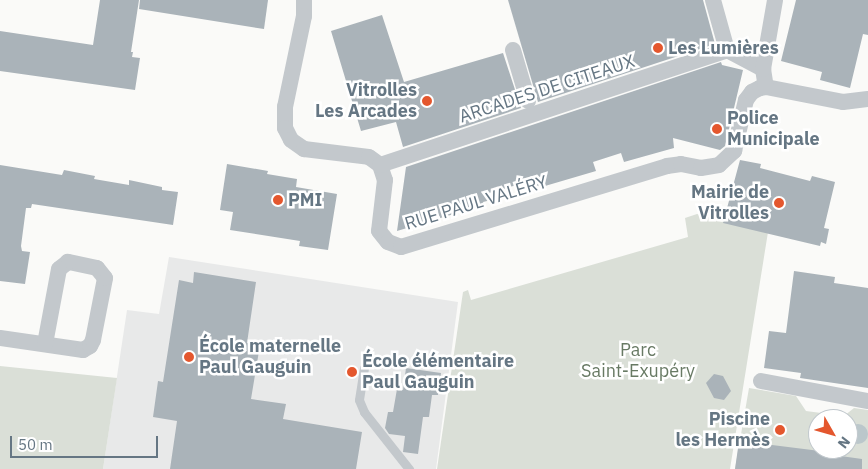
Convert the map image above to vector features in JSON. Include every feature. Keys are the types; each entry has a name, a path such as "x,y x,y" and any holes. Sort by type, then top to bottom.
{"street":[{"path":"304,0 304,16 285,107 285,128 291,140 304,149 369,157 380,165"},
{"path":"713,0 727,50 763,69"},
{"path":"775,0 763,69 766,87 843,102 868,99"},
{"path":"513,50 531,109"},
{"name":"ARCADES DE CITEAUX","path":"380,165 531,109 727,50"},
{"name":"RUE PAUL VALÉRY","path":"380,165 385,180 379,231 388,242 401,247 666,166 681,164 701,168 719,165 734,151 746,100 752,92 766,87"},
{"path":"0,338 83,350 90,346 93,340 105,278 97,268 68,262 58,269 45,344"},
{"path":"760,381 868,401"}],"lane":[{"path":"364,368 359,400 364,412 409,469"}],"shaded area":[{"name":"École élémentaire Paul Gauguin","path":"169,257 458,302 436,469 103,469 127,310 159,314"},
{"path":"858,424 862,424 868,430 868,438 862,444 858,444"}],"green space":[{"name":"Parc Saint-Exupéry","path":"697,214 768,232 730,469 437,469 463,292 468,290 471,300 688,237 685,218"},
{"path":"0,366 117,378 103,469 0,469"},
{"name":"Piscine les Hermès","path":"749,388 796,396 808,411 808,459 858,459 858,409 853,409 854,408 868,410 868,469 735,469"}],"building":[{"path":"100,0 139,0 131,52 133,52 132,57 140,58 135,90 0,71 0,31 93,45"},
{"path":"140,0 268,0 264,29 139,9"},
{"path":"508,0 703,0 715,44 538,102"},
{"path":"796,0 868,0 868,35 863,34 850,88 820,80 822,72 781,61"},
{"path":"382,15 404,82 503,53 521,108 403,147 396,122 361,131 331,31"},
{"path":"721,62 722,65 743,70 725,146 720,150 673,138 674,148 624,162 621,153 593,162 596,171 545,186 544,184 536,186 534,180 489,193 491,200 483,202 484,205 397,231 406,167"},
{"name":"Mairie de Vitrolles","path":"740,160 761,164 760,168 810,181 812,176 835,182 824,228 829,229 826,244 821,242 820,246 723,223"},
{"name":"PMI","path":"227,164 268,171 267,174 297,179 296,187 337,194 328,250 299,246 300,241 230,230 233,212 220,210"},
{"path":"0,165 62,175 64,170 95,176 94,179 129,185 129,180 162,187 162,190 178,192 173,225 32,204 31,208 26,208 21,246 22,251 30,252 25,284 0,281"},
{"path":"794,271 835,277 834,283 868,288 868,388 800,378 801,373 764,368 769,331 786,333"},
{"path":"194,272 256,282 247,343 260,345 251,399 286,404 283,419 362,432 356,469 170,469 177,421 153,417 158,381 163,382 179,280 193,283"},
{"path":"406,368 441,373 438,395 432,395 429,417 423,417 418,454 403,452 405,436 389,434 385,428 388,412 393,412 397,389 403,390"},
{"path":"714,374 723,376 731,391 724,400 714,398 706,383"},
{"path":"739,441 808,450 808,459 862,459 862,469 735,469"}],"place":[{"name":"Les Lumières","path":"658,48"},
{"name":"Vitrolles Les Arcades","path":"427,101"},
{"name":"Police Municipale","path":"717,129"},
{"name":"PMI","path":"278,200"},
{"name":"Mairie de Vitrolles","path":"779,203"},
{"name":"École maternelle Paul Gauguin","path":"189,357"},
{"name":"École élémentaire Paul Gauguin","path":"352,372"},
{"name":"Piscine les Hermès","path":"780,430"}]}
